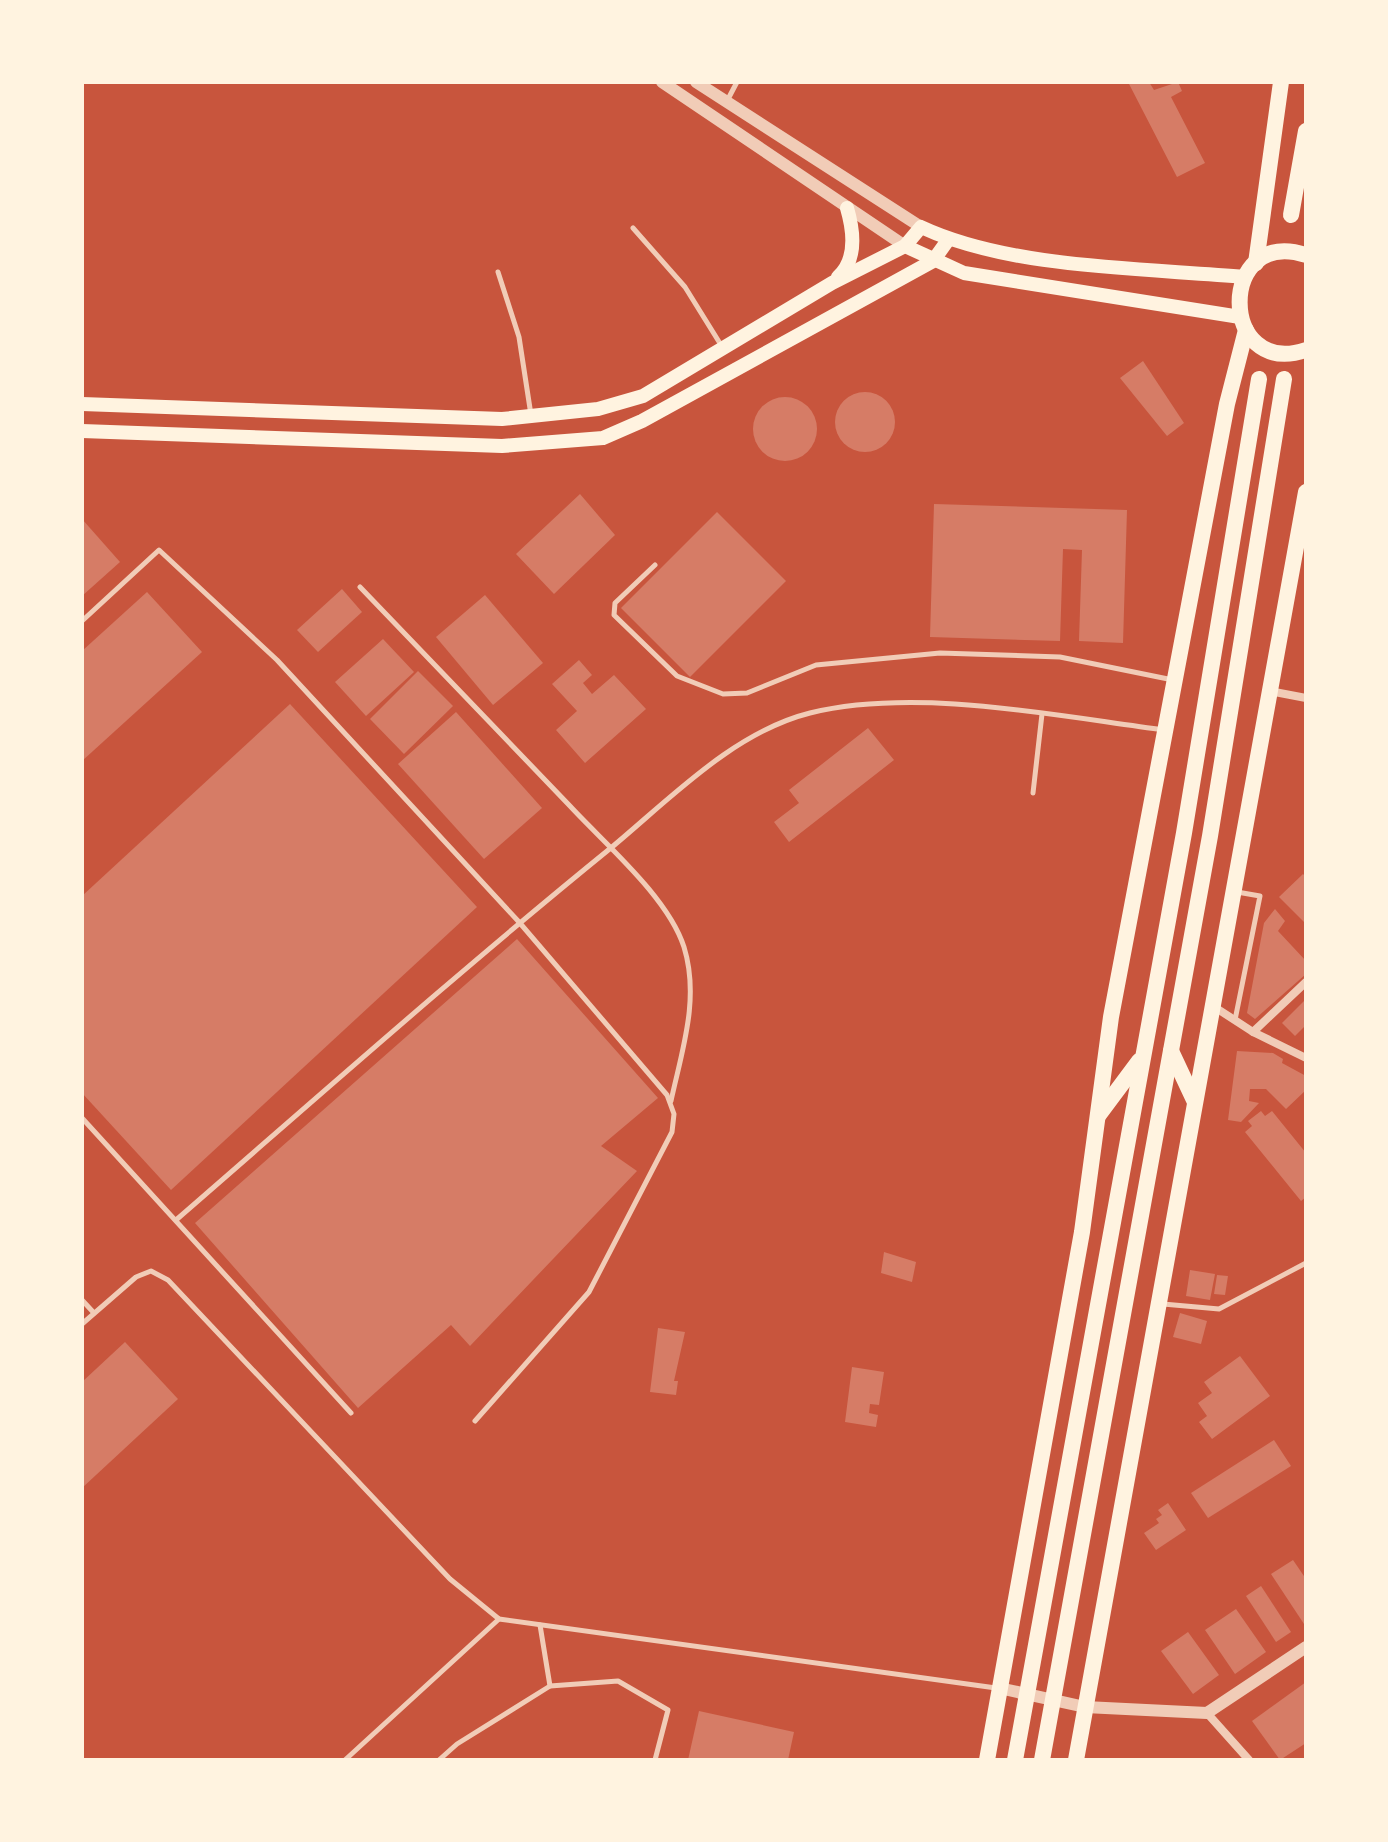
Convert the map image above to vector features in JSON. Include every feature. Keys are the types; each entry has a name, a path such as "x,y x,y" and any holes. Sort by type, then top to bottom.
{"main road":[{"path":"1256,263 1281,82"},
{"path":"1291,215 1306,131"},
{"path":"832,283 848,267 853,244 847,208"},
{"path":"82,404 422,417 531,417 598,409 643,396 832,283 905,246 921,227 948,240 1033,257 1245,277"},
{"path":"82,431 502,446 603,438 642,421 933,261 948,240"},
{"path":"905,246 964,273 1079,291 1243,324 1271,350 1290,354 1306,350"},
{"path":"987,1760 1082,1232 1111,1017 1243,324 1238,294 1245,277 1256,263 1277,252 1306,255"},
{"path":"1015,1760 1184,833 1259,379"},
{"path":"1042,1760 1171,1051 1284,379"},
{"path":"1076,1760 1306,492"},
{"path":"1171,1051 1194,1100"},
{"path":"1098,1116 1142,1057"}],"street":[{"path":"662,82 706,108 905,246"},
{"path":"696,82 921,227"},
{"path":"706,108 714,93"},
{"path":"1269,691 1306,698"},
{"path":"1253,1032 1306,982"},
{"path":"1211,1004 1253,1032 1306,1058"},
{"path":"999,1688 1085,1707 1207,1713 1306,1647"},
{"path":"1207,1713 1249,1760"}],"lane":[{"path":"727,102 737,82"},
{"path":"633,228 685,287 722,348"},
{"path":"498,272 519,337 531,417"},
{"path":"82,621 159,550 277,660 519,922 667,1095 674,1114 672,1132 589,1292 475,1421"},
{"path":"655,565 615,603 614,615 677,676 723,694 747,693 816,665 940,653 1060,657 1174,680"},
{"path":"360,587 661,906 683,945 692,998 670,1103"},
{"path":"176,1220 519,922 710,767 768,726 812,713 883,705 992,707 1165,730"},
{"path":"1033,793 1042,714"},
{"path":"1232,892 1260,896 1235,1020"},
{"path":"82,1118 351,1413"},
{"path":"1157,1303 1219,1309 1306,1263"},
{"path":"82,1324 136,1277 151,1271 168,1280 450,1579 499,1619 999,1688"},
{"path":"82,1300 94,1313"},
{"path":"345,1760 499,1619"},
{"path":"540,1625 550,1686"},
{"path":"439,1760 457,1744 550,1686 618,1681 668,1710 655,1760"}],"building":[{"path":"1128,82 1149,82 1154,90 1178,82 1182,91 1171,97 1205,163 1177,177"},
{"path":"1143,361 1184,423 1167,436 1120,378"},
{"path":"865,392 877,394 886,401 893,410 893,434 886,443 877,450 865,452 853,450 844,443 837,434 835,422 837,410 844,401 853,394"},
{"path":"785,397 803,403 811,411 817,429 811,447 803,455 785,461 767,455 759,447 753,429 759,411 767,403"},
{"path":"580,494 615,535 554,594 516,554"},
{"path":"934,504 1127,510 1123,643 1079,641 1082,550 1063,549 1060,641 930,637"},
{"path":"717,512 786,581 690,677 621,608"},
{"path":"82,519 120,562 82,596"},
{"path":"342,589 362,612 318,652 297,630"},
{"path":"147,592 202,652 82,761 82,651"},
{"path":"485,595 543,663 493,705 436,637"},
{"path":"383,639 414,672 366,716 335,682"},
{"path":"579,660 592,675 583,683 592,694 614,675 646,709 585,763 556,730 577,711 552,684"},
{"path":"418,671 453,706 404,754 370,719"},
{"path":"290,704 477,907 171,1190 82,1093 82,896"},
{"path":"456,712 542,808 484,859 398,764"},
{"path":"868,728 894,760 789,842 774,822 799,803 789,790"},
{"path":"1303,874 1306,877 1306,924 1279,897"},
{"path":"1275,909 1285,921 1278,931 1306,961 1306,974 1255,1019 1247,1013 1264,923"},
{"path":"517,939 658,1098 601,1146 637,1171 470,1346 451,1325 358,1408 195,1223"},
{"path":"1306,999 1306,1025 1295,1036 1282,1023"},
{"path":"1237,1051 1273,1053 1283,1059 1282,1063 1306,1076 1306,1090 1286,1109 1266,1089 1250,1089 1249,1101 1259,1103 1241,1122 1228,1120"},
{"path":"1261,1111 1265,1116 1272,1111 1306,1153 1306,1197 1301,1201 1245,1132 1252,1126 1248,1121"},
{"path":"884,1252 916,1262 912,1282 881,1273"},
{"path":"1190,1270 1215,1274 1210,1300 1186,1296"},
{"path":"1217,1275 1228,1276 1225,1295 1214,1294"},
{"path":"1180,1313 1207,1321 1201,1344 1173,1337"},
{"path":"658,1328 685,1332 674,1381 678,1381 676,1395 650,1392"},
{"path":"125,1342 178,1399 82,1488 82,1382"},
{"path":"1240,1356 1270,1396 1212,1439 1199,1422 1207,1416 1198,1403 1212,1393 1204,1382"},
{"path":"852,1367 884,1372 879,1405 870,1404 869,1413 878,1415 876,1427 845,1422"},
{"path":"1274,1440 1291,1466 1208,1518 1191,1493"},
{"path":"1168,1503 1186,1530 1156,1550 1144,1533 1159,1523 1156,1519 1162,1515 1158,1510"},
{"path":"1293,1560 1306,1579 1304,1624 1271,1574"},
{"path":"1261,1586 1291,1632 1276,1642 1246,1596"},
{"path":"1236,1609 1266,1652 1235,1674 1205,1630"},
{"path":"1188,1632 1219,1675 1193,1694 1161,1651"},
{"path":"1306,1682 1306,1743 1280,1760 1252,1721"},
{"path":"699,1711 794,1732 788,1760 688,1760"}]}
